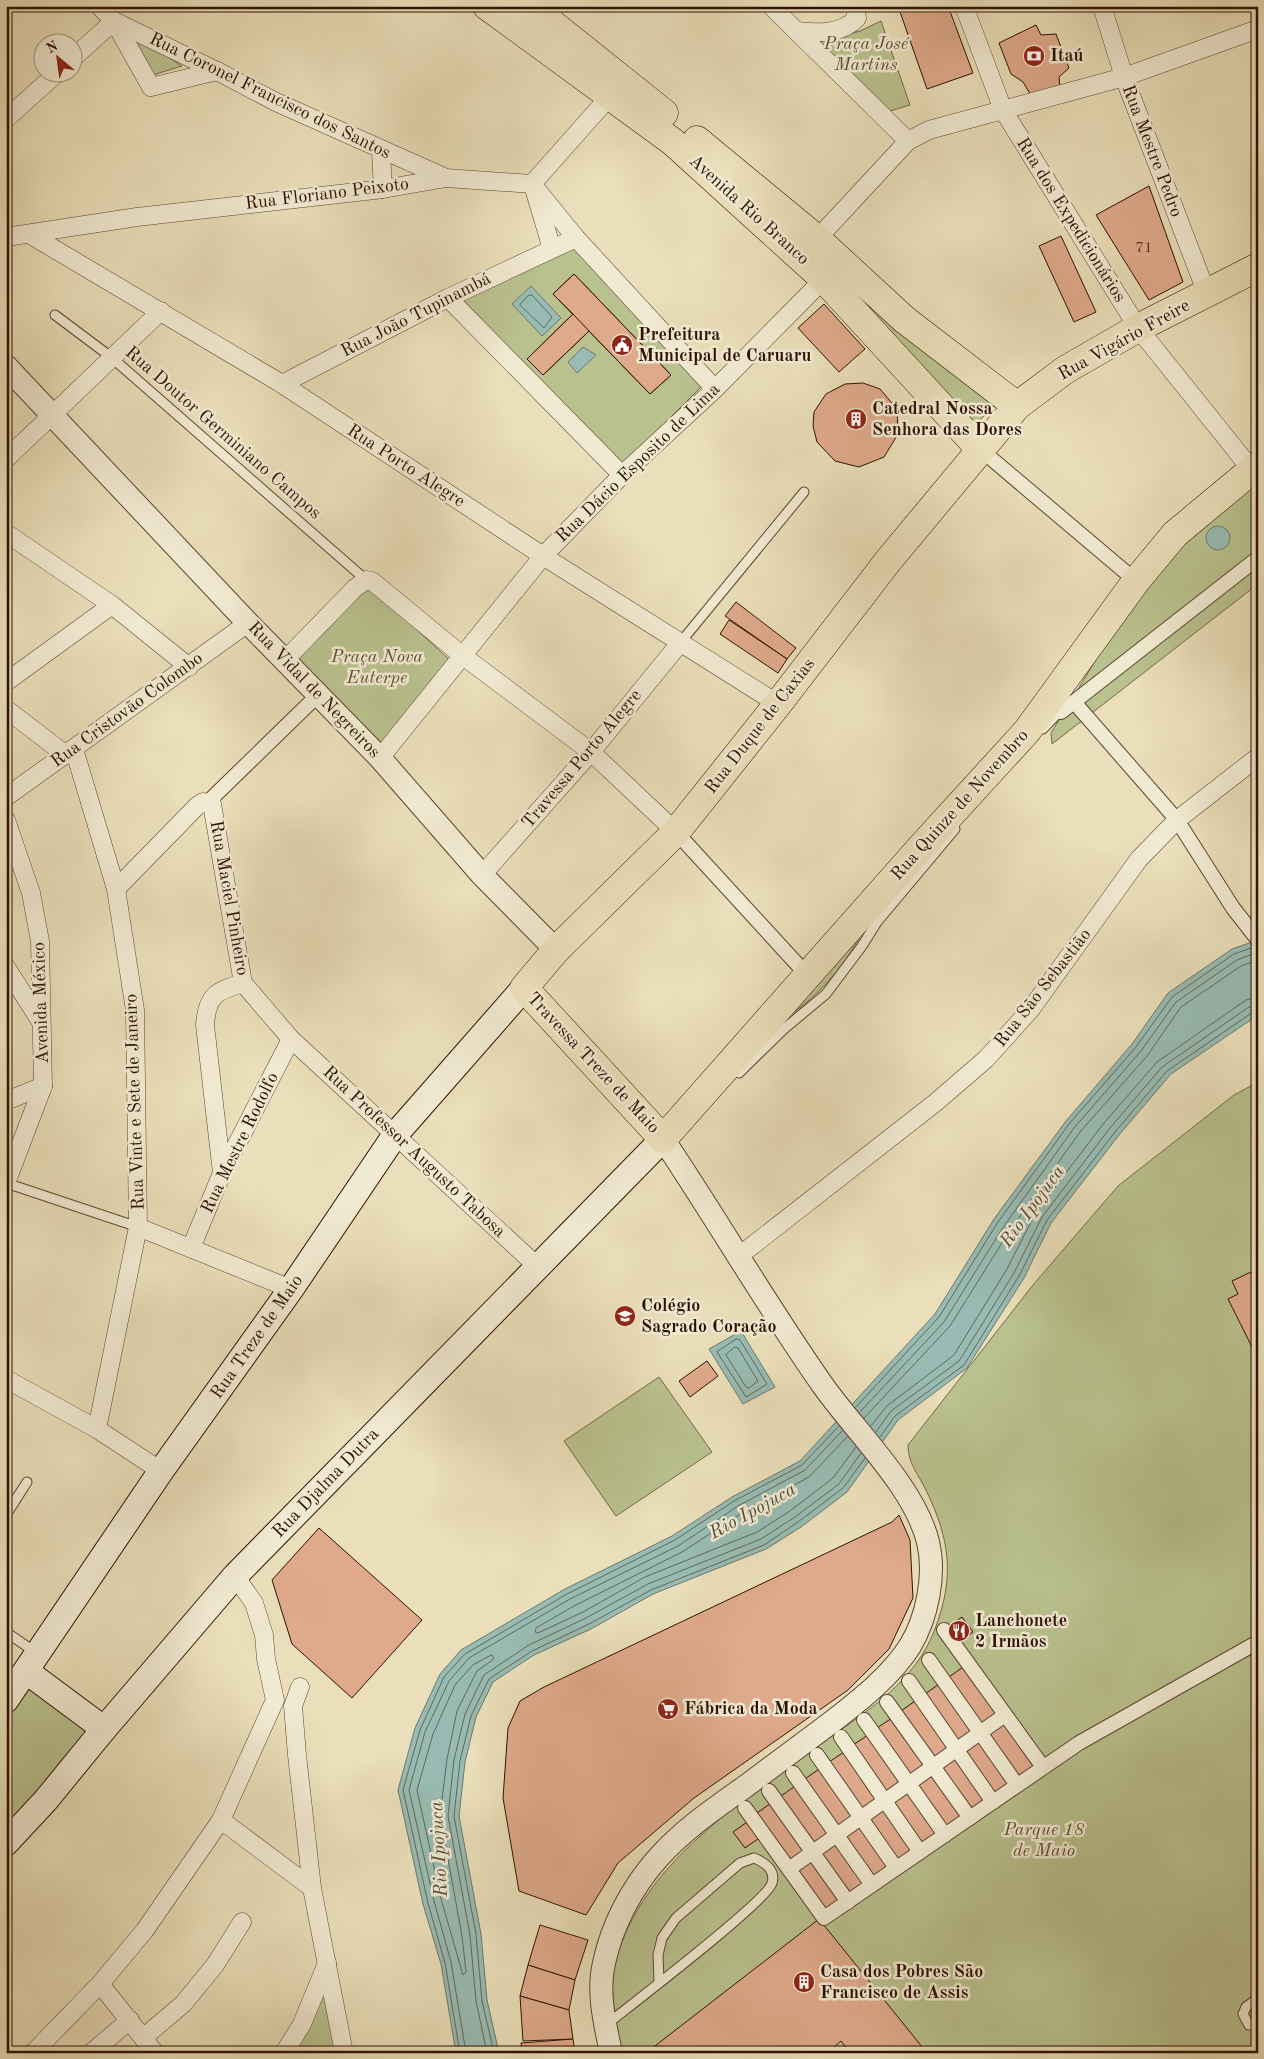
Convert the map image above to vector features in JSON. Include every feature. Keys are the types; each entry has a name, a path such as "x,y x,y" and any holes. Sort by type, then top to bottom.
{"main road":[{"name":"Avenida Rio Branco","path":"487,6 673,142 824,279 980,449"},
{"name":"Avenida Rio Branco","path":"530,6 817,239 906,320 1017,406"},
{"name":"Rua Vigário Freire","path":"980,449 1017,406 1065,370 1138,328 1258,267"},
{"name":"Rua Duque de Caxias","path":"524,988 556,950 676,832 888,561 980,449"},
{"name":"Rua Quinze de Novembro","path":"669,1142 808,976 1027,732 1136,581 1175,534 1256,470"},
{"name":"Rua Treze de Maio","path":"6,1700 161,1471 291,1289 395,1135 524,988"},
{"name":"Travessa Treze de Maio","path":"524,988 669,1142"},
{"name":"Rua Djalma Dutra","path":"6,1843 46,1800 235,1576 537,1266 669,1142"},
{"path":"32,1662 104,1729"}],"street":[{"name":"Rua Coronel Francisco dos Santos","path":"99,6 114,21 276,102 381,151 446,178"},
{"path":"771,6 908,141"},
{"path":"796,31 823,33 851,24 857,18 854,6"},
{"name":"Rua dos Expedicionários","path":"964,6 1003,110 1138,328 1256,470"},
{"name":"Rua Mestre Pedro","path":"1102,6 1124,77 1207,294"},
{"path":"82,50 114,21 151,86 217,71"},
{"path":"824,279 817,239 908,141 929,130 1124,77 1258,29"},
{"path":"6,119 47,82"},
{"path":"532,184 610,96"},
{"path":"381,151 383,190"},
{"name":"Rua Floriano Peixoto","path":"6,236 137,217 383,190 446,178 532,184"},
{"path":"532,184 576,238 715,389"},
{"path":"532,184 552,249"},
{"name":"Rua Porto Alegre","path":"29,234 282,384 543,556 778,704"},
{"name":"Rua João Tupinambá","path":"282,384 448,298 576,238"},
{"name":"Rua Dácio Esposito de Lima","path":"380,758 543,556 622,475 715,389 824,279"},
{"path":"448,298 622,475"},
{"path":"6,459 161,311"},
{"name":"Rua Vidal de Negreiros","path":"6,366 248,623 286,659 380,758 482,875 556,950"},
{"path":"980,449 1136,581"},
{"path":"6,533 112,605 189,667"},
{"path":"1061,712 1072,694 1258,558"},
{"path":"286,659 355,588 366,580 377,583 463,656 591,752 676,832 808,976"},
{"path":"6,682 112,605"},
{"name":"Rua Cristovão Colombo","path":"6,797 248,623"},
{"name":"Travessa Porto Alegre","path":"482,875 591,752 680,643"},
{"path":"116,889 197,806 202,802 208,802 319,694"},
{"path":"1072,694 1177,820 1233,908 1258,940"},
{"path":"6,709 70,752"},
{"name":"Rua Vinte e Sete de Janeiro","path":"70,752 116,889 135,1010 138,1227 97,1429"},
{"name":"Rua São Sebastião","path":"739,1256 935,1103 986,1059 1031,1009 1139,859 1177,820 1258,758"},
{"name":"Rua Maciel Pinheiro","path":"208,802 214,809 243,983 291,1039"},
{"name":"Avenida México","path":"6,820 31,893 40,941 43,1086 6,1183"},
{"path":"6,967 42,1022"},
{"path":"222,1173 205,1025 206,1010 210,1000 218,991 243,983"},
{"name":"Rua Professor Augusto Tabosa","path":"291,1039 537,1266"},
{"name":"Rua Mestre Rodolfo","path":"191,1248 222,1173 291,1039"},
{"path":"6,1100 43,1086"},
{"path":"610,2044 601,1994 603,1964 615,1928 630,1896 658,1858 693,1824 846,1711 885,1678 910,1647 924,1616 930,1577 928,1542 913,1506 889,1471 827,1390 739,1256 669,1142"},
{"path":"138,1227 291,1289"},
{"path":"6,1379 97,1429 161,1471"},
{"path":"33,2053 100,1984 145,1930 220,1820 275,1700 266,1660 264,1635 254,1603 235,1576"},
{"path":"944,1630 1043,1767"},
{"path":"745,1808 824,1918 1079,1743 1258,1642"},
{"path":"928,1660 1017,1785"},
{"path":"909,1681 993,1802"},
{"path":"300,1687 293,1706 312,1888 344,2053"},
{"path":"887,1702 970,1818"},
{"path":"789,1869 1005,1715"},
{"path":"864,1720 945,1835"},
{"path":"841,1738 920,1852"},
{"path":"817,1755 896,1868"},
{"path":"794,1772 872,1885"},
{"path":"769,1790 848,1902"},
{"path":"220,1820 312,1888"},
{"path":"144,2037 183,2004 215,1965 242,1922"},
{"path":"284,2053 302,2024 327,1963"},
{"path":"100,1984 155,2053"},
{"path":"91,2053 130,2020"}],"lane":[{"name":"Rua Doutor Germiniano Campos","path":"55,315 111,357 366,580"},
{"path":"680,643 804,492"},
{"path":"1072,694 1091,645"},
{"path":"1000,775 1061,712"},
{"path":"730,1082 784,1029 826,994 862,946 877,922 960,824"},
{"path":"6,1183 138,1227"},
{"path":"6,1515 26,1482"},
{"path":"6,1632 32,1662"},
{"path":"610,2044 659,1982 764,1895 772,1883 771,1872 765,1862 754,1858 740,1863 676,1918 662,1938 658,1955 659,1982"},
{"path":"1258,1998 1246,2007 1243,2014 1249,2025 1258,2023"}],"green space":[{"name":"Praça José Martins","path":"881,21 910,105 890,111 819,42 860,31"},
{"path":"124,29 182,66 153,75"},
{"path":"571,245 703,385 624,464 456,300"},
{"path":"827,256 1001,399 970,430 834,282"},
{"path":"1258,472 1258,584 1052,744 1051,733 1140,588"},
{"name":"Praça Nova Euterpe","path":"366,583 452,662 381,749 294,660"},
{"path":"868,921 850,953 829,981 804,1005 774,1026"},
{"name":"Parque 18 de Maio","path":"1258,1082 1258,2053 623,2053 618,2038 613,2008 612,1967 638,1910 658,1880 710,1827 890,1692 904,1678 927,1647 941,1610 947,1575 947,1558 940,1525 926,1490 912,1463 908,1445 1033,1285 1118,1186 1234,1095"},
{"path":"659,1377 712,1452 616,1516 564,1441"},
{"path":"32,1671 103,1723 6,1835 6,1710"},
{"path":"324,1980 336,2053 291,2053"}],"water":[{"path":"531,286 561,318 542,336 512,304"},
{"path":"583,347 596,355 577,373 568,362"},
{"path":"1218,526 1227,529 1230,538 1227,547 1218,550 1209,547 1206,538 1209,529"},
{"name":"Rio Ipojuca","path":"1258,940 1258,1015 1171,1074 1119,1135 1051,1223 1024,1278 967,1368 898,1420 847,1492 801,1527 766,1549 653,1594 591,1629 534,1655 493,1682 476,1717 465,1762 459,1816 481,1934 487,2000 499,2053 456,2053 441,1964 423,1904 398,1790 415,1728 440,1674 461,1650 565,1589 672,1536 732,1497 800,1461 935,1314 994,1219 1066,1121 1132,1044 1168,993 1232,949"},
{"path":"741,1331 775,1387 743,1404 709,1349"}],"building":[{"path":"898,6 948,6 973,73 927,89"},
{"name":"Itaú","path":"1036,25 1041,35 1056,34 1069,68 1059,77 1060,88 1032,97 1023,82 1011,74 999,43"},
{"path":"1149,186 1183,282 1149,300 1096,215"},
{"path":"1061,236 1096,312 1074,322 1039,246"},
{"name":"Prefeitura Municipal de Caruaru","path":"574,274 671,375 650,394 553,294"},
{"name":"Prefeitura Municipal de Caruaru","path":"574,274 671,375 650,394 589,331 543,375 527,359 573,314 553,294"},
{"path":"824,304 865,349 839,372 798,328"},
{"path":"573,314 589,331 543,375 527,359"},
{"name":"Catedral Nossa Senhora das Dores","path":"863,383 880,389 897,409 898,434 884,457 859,467 835,461 817,442 813,426 814,412 826,394 845,384"},
{"path":"736,602 796,648 787,659 725,616"},
{"path":"729,620 787,659 778,673 720,634"},
{"path":"1251,1272 1258,1284 1258,1344 1252,1347 1228,1299 1238,1294 1232,1281"},
{"path":"707,1361 718,1376 690,1397 679,1381"},
{"name":"Fábrica da Moda","path":"899,1515 910,1540 913,1598 889,1649 848,1690 694,1798 618,1863 586,1915 519,1891 503,1798 508,1728 520,1701 544,1687 892,1522"},
{"path":"319,1528 422,1620 352,1698 292,1644 272,1580"},
{"name":"Lanchonete 2 Irmãos","path":"962,1617 973,1632 956,1644 945,1629"},
{"path":"966,1665 1001,1715 981,1729 946,1679"},
{"path":"942,1682 977,1732 957,1746 922,1696"},
{"path":"918,1699 953,1749 933,1763 898,1713"},
{"path":"895,1716 930,1766 910,1780 874,1730"},
{"path":"1007,1721 1039,1768 1018,1781 986,1734"},
{"path":"871,1733 906,1783 886,1797 850,1747"},
{"path":"982,1737 1014,1785 993,1798 961,1751"},
{"path":"847,1750 882,1800 862,1814 826,1764"},
{"path":"958,1755 990,1802 969,1815 937,1768"},
{"path":"822,1767 858,1817 837,1831 802,1781"},
{"path":"934,1771 966,1818 946,1831 914,1784"},
{"path":"798,1784 834,1834 813,1848 778,1798"},
{"path":"909,1787 941,1834 921,1847 889,1800"},
{"path":"774,1801 809,1851 789,1865 754,1815"},
{"path":"885,1805 917,1852 897,1866 865,1819"},
{"path":"750,1820 762,1836 745,1848 733,1832"},
{"path":"861,1822 893,1869 873,1883 841,1836"},
{"path":"836,1838 869,1885 848,1899 816,1852"},
{"path":"812,1855 845,1901 825,1916 792,1870"},
{"name":"Casa dos Pobres São Francisco de Assis","path":"819,1919 927,2053 851,2053 841,2041 827,2053 653,2053 651,2049"},
{"path":"540,1925 588,1940 575,1980 528,1965"},
{"path":"528,1965 575,1980 569,2010 520,1996"},
{"path":"520,1996 569,2010 573,2039 523,2041"},
{"path":"573,2039 575,2053 522,2053 521,2043"}],"place":[{"name":"Itaú","path":"1034,56"},
{"name":"Prefeitura Municipal de Caruaru","path":"622,345"},
{"name":"Catedral Nossa Senhora das Dores","path":"856,419"},
{"name":"Colégio Sagrado Coração","path":"625,1316"},
{"name":"Lanchonete 2 Irmãos","path":"959,1631"},
{"name":"Fábrica da Moda","path":"668,1709"},
{"name":"Casa dos Pobres São Francisco de Assis","path":"804,1982"}]}
